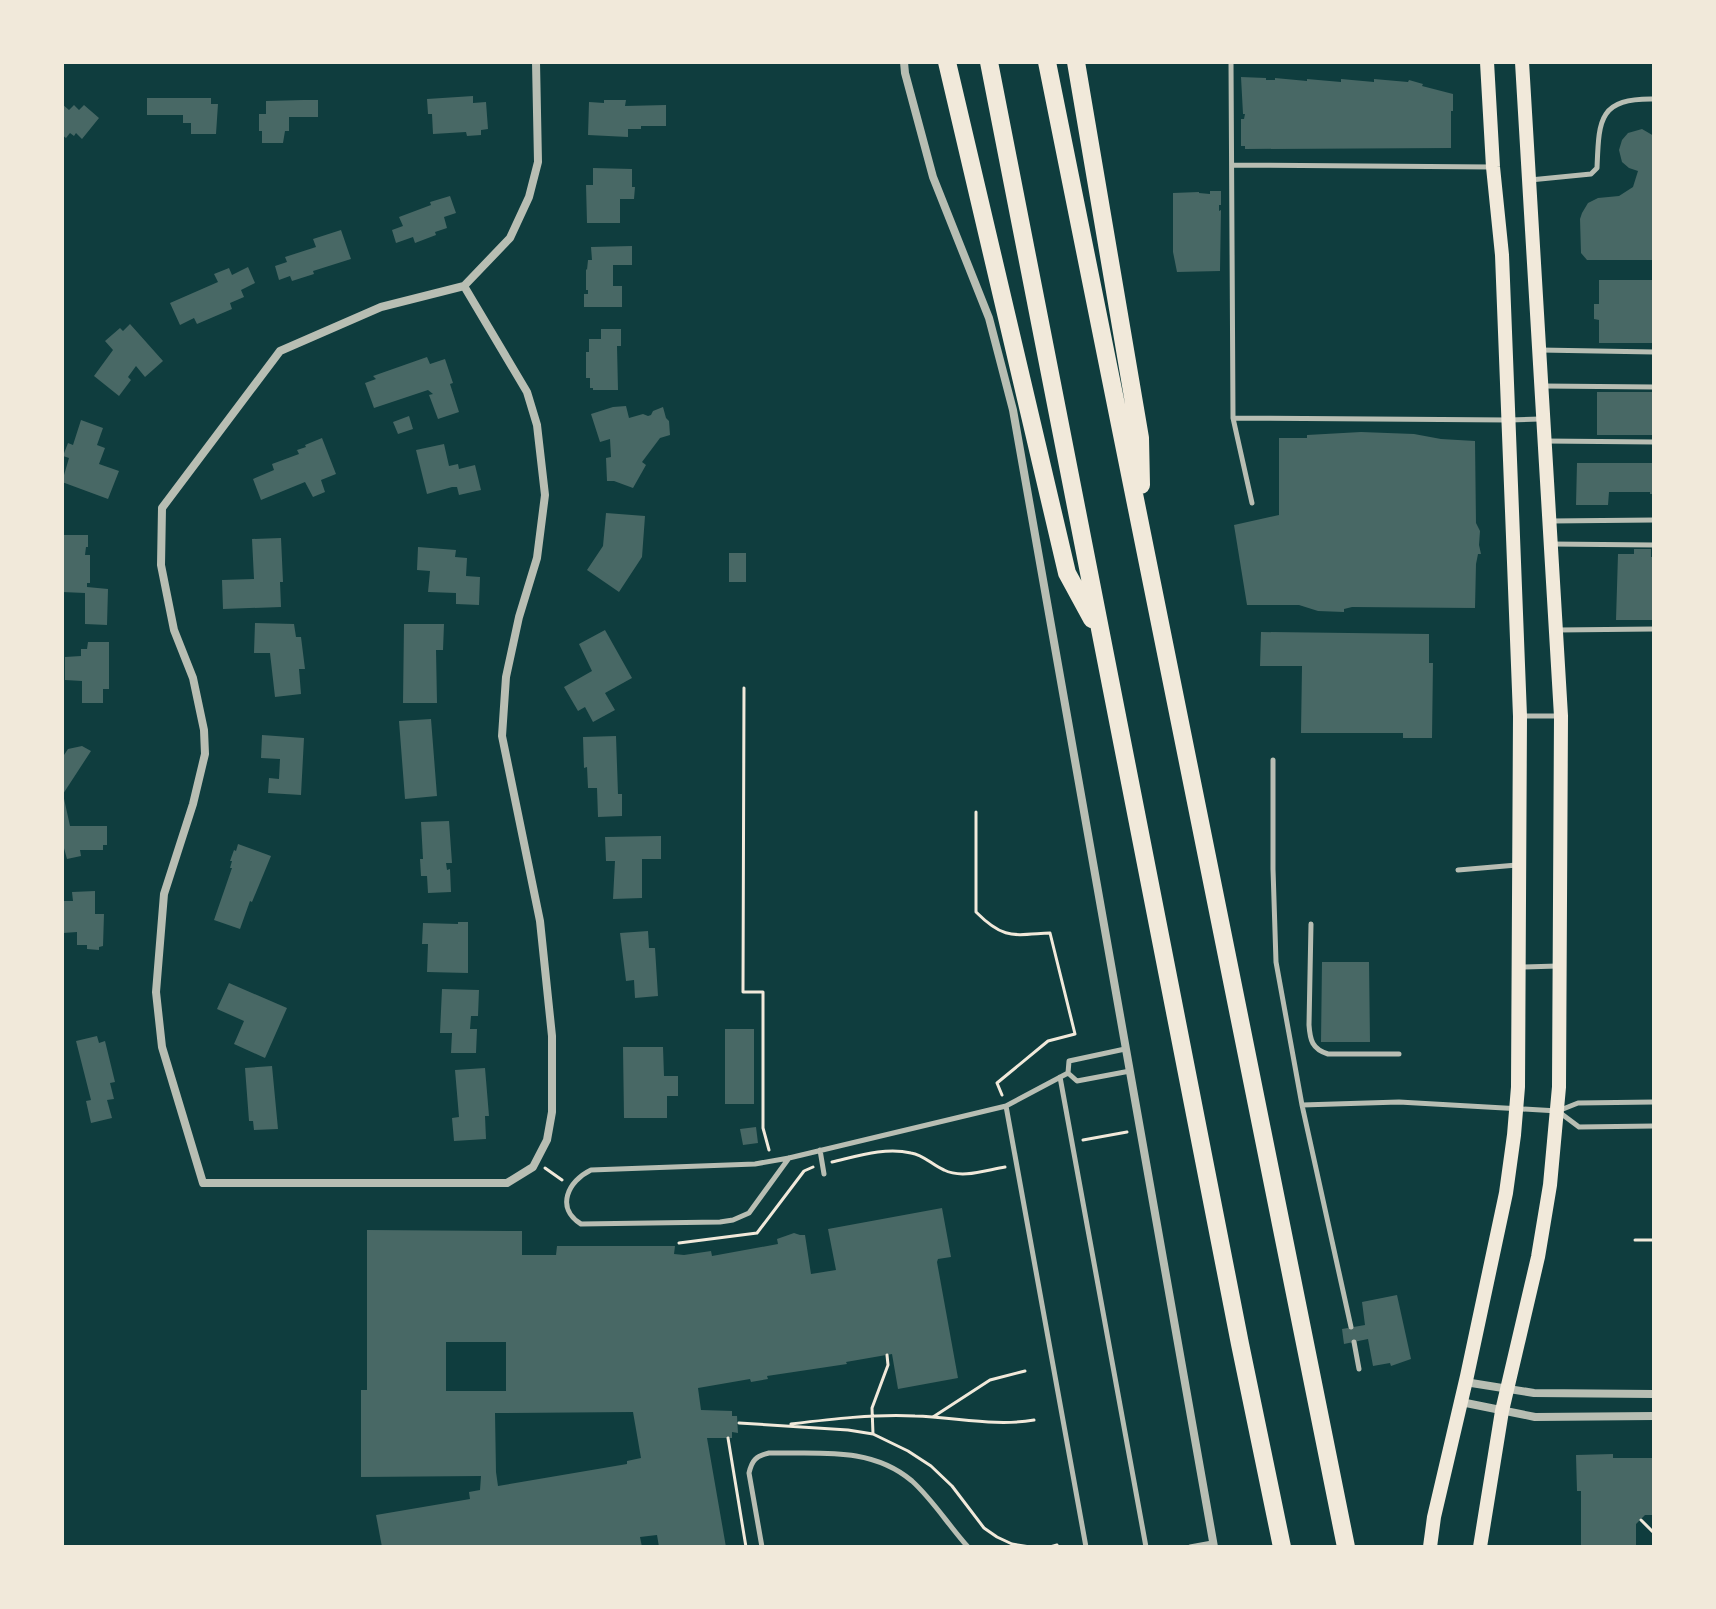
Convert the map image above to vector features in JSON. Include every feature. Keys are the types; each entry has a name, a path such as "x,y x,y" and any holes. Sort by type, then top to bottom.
{"highway":[{"path":"947,62 1067,573 1101,636"},
{"path":"989,62 1282,1547"},
{"path":"1047,62 1346,1547"},
{"path":"1076,62 1140,438 1143,536"}],"main road":[{"path":"1430,1547 1506,1193 1516,1109 1520,716 1502,255 1487,62"},
{"path":"1480,1547 1502,1411 1538,1257 1558,1111 1561,716 1522,62"}],"street":[{"path":"464,286 527,392 537,425 545,495 537,558 519,617 506,677 502,736 540,921 552,1036 552,1112 547,1140 533,1167 507,1183 203,1183 162,1047 156,992 164,894 193,804 205,754 204,730 193,678 174,630 161,565 162,508 280,351 381,307 464,286 510,238 529,197 538,162 536,62"},
{"path":"904,62 927,158 984,303 1009,389 1214,1545"},
{"path":"1465,1382 1534,1393 1654,1394"},
{"path":"1461,1402 1535,1417 1654,1416"}],"lane":[{"path":"1231,62 1233,418 1252,503"},
{"path":"1529,180 1591,174 1597,168 1599,128 1607,114 1617,104 1633,99 1654,99"},
{"path":"1233,165 1493,167"},
{"path":"1539,350 1654,352"},
{"path":"1541,386 1654,387"},
{"path":"1233,418 1543,418"},
{"path":"1544,441 1654,442"},
{"path":"1550,521 1654,520"},
{"path":"1551,544 1654,545"},
{"path":"1557,630 1654,629"},
{"path":"1520,716 1561,716"},
{"path":"1273,760 1276,962 1302,1105 1351,1327"},
{"path":"1458,870 1520,865"},
{"path":"1311,924 1309,1025 1313,1045 1328,1054 1399,1054"},
{"path":"1519,967 1560,966"},
{"path":"1068,1073 1069,1061 1126,1049"},
{"path":"1068,1073 1077,1081 1130,1071"},
{"path":"789,1158 749,1213 733,1220 581,1224 571,1218 567,1211 568,1193 583,1174 591,1170 755,1164 789,1158 1006,1106 1068,1073"},
{"path":"1060,1077 1146,1547"},
{"path":"1302,1105 1399,1102 1558,1111 1578,1103 1654,1102"},
{"path":"1006,1106 1086,1547"},
{"path":"1558,1111 1579,1127 1654,1126"},
{"path":"820,1150 824,1174"},
{"path":"1354,1342 1359,1369"},
{"path":"762,1547 749,1473 758,1455 769,1453 865,1456 892,1467 911,1481 968,1547"},
{"path":"1190,1547 1214,1545"}],"path":[{"path":"744,688 743,992 763,992 763,1128 771,1161"},
{"path":"976,812 976,912 1002,933 1050,933 1075,1034 1048,1041 997,1083 1006,1106"},
{"path":"1072,1141 1130,1132 1141,1136"},
{"path":"679,1243 757,1233 804,1171 823,1164 881,1151 899,1151 921,1155 944,1171 953,1173 1017,1166"},
{"path":"536,1162 572,1187"},
{"path":"1635,1240 1654,1240"},
{"path":"873,1434 875,1399 888,1365 887,1355"},
{"path":"933,1417 990,1380 1025,1371"},
{"path":"780,1425 912,1415 1013,1423 1034,1420"},
{"path":"728,1438 746,1547"},
{"path":"1641,1520 1654,1533"},
{"path":"1050,1547 1057,1545"}],"building":[{"path":"1241,77 1341,82 1341,79 1374,82 1374,79 1409,80 1453,94 1451,148 1245,149 1241,146 1241,119 1245,114"},
{"path":"473,96 473,103 486,102 488,129 481,130 481,135 467,136 466,132 433,134 427,99"},
{"path":"147,98 211,98 211,104 218,104 216,134 191,134 191,123 183,123 183,115 147,115"},
{"path":"318,100 318,117 289,117 289,131 285,131 283,143 262,143 259,114 266,114 266,101"},
{"path":"604,100 626,100 625,106 666,105 666,126 628,129 628,137 588,135 589,102 604,103"},
{"path":"62,104 69,110 74,105 79,110 84,105 99,118 82,139 76,133 74,136 70,133 66,138 62,135"},
{"path":"1642,129 1654,136 1654,260 1587,260 1581,253 1582,213 1588,203 1598,198 1619,196 1633,187 1638,171 1622,162 1619,150 1628,133"},
{"path":"593,168 632,169 634,199 620,199 620,223 587,223 586,185 593,185"},
{"path":"1210,191 1221,191 1220,271 1177,272 1173,252 1173,193 1210,194"},
{"path":"450,196 456,213 444,217 447,228 415,243 413,237 396,243 392,230 403,226 399,217"},
{"path":"341,230 351,259 292,281 290,276 279,280 275,266 287,262 285,257 316,247 313,239"},
{"path":"632,246 632,265 613,265 613,286 622,286 622,307 584,307 584,294 588,294 586,269 588,260 592,260 591,247"},
{"path":"248,267 255,283 241,290 244,297 230,303 232,309 197,324 194,318 180,325 170,303 218,282 214,274 229,268 232,275"},
{"path":"1599,280 1654,280 1654,343 1599,343 1599,320 1594,319 1594,304 1599,304"},
{"path":"130,324 163,361 145,377 136,366 128,377 131,380 119,396 94,376 113,350 105,341"},
{"path":"601,329 621,329 621,346 617,346 618,390 593,390 590,388 590,378 586,378 589,339 601,339"},
{"path":"427,357 430,364 445,359 459,412 438,419 429,395 433,394 428,390 374,408 365,383 376,379 373,376"},
{"path":"1597,392 1654,392 1654,435 1597,435"},
{"path":"626,406 629,418 643,414 648,416 663,407 669,421 670,435 660,438 642,462 646,465 633,488 607,481 606,458 611,457 610,439 600,442 591,414"},
{"path":"409,416 413,429 398,434 393,422"},
{"path":"81,420 103,428 97,445 105,448 99,464 119,471 108,499 62,482 69,458 63,456 68,443 73,445"},
{"path":"1361,432 1475,441 1476,523 1480,531 1481,554 1478,554 1476,564 1475,608 1352,607 1344,609 1344,612 1318,611 1299,605 1247,605 1234,525 1279,515 1279,438"},
{"path":"322,438 336,474 321,480 325,492 313,497 305,482 261,500 253,479 274,470 272,464 299,454 297,450"},
{"path":"444,444 449,466 458,464 459,469 475,465 481,490 459,495 457,487 452,487 427,494 416,450"},
{"path":"1577,463 1654,463 1654,494 1609,492 1608,505 1576,505"},
{"path":"606,513 645,516 642,557 619,592 587,570 603,546"},
{"path":"62,535 88,535 85,555 90,555 90,583 87,587 108,589 107,625 85,624 85,593 62,592"},
{"path":"281,538 281,607 223,609 222,580 254,579 252,539"},
{"path":"418,547 456,550 455,557 467,558 466,576 480,577 479,605 456,604 456,593 428,592 430,571 417,570"},
{"path":"1634,549 1651,549 1651,557 1654,557 1654,620 1616,620 1618,554 1634,554"},
{"path":"729,553 746,553 746,582 729,582"},
{"path":"255,623 294,624 296,637 301,637 305,669 299,669 301,694 275,697 270,653 254,653"},
{"path":"404,624 444,624 443,650 436,650 437,703 403,703"},
{"path":"605,630 632,678 605,693 615,710 593,722 585,707 578,711 564,687 592,671 579,644"},
{"path":"1261,632 1429,634 1429,663 1433,663 1432,738 1403,738 1403,733 1301,733 1302,666 1260,666"},
{"path":"88,642 109,642 109,689 103,689 103,703 82,703 82,681 65,680 65,657 81,656 81,649 87,649"},
{"path":"431,719 437,796 405,799 399,721"},
{"path":"262,735 304,738 301,795 268,793 269,778 279,779 280,759 261,758"},
{"path":"616,736 622,816 598,817 597,788 588,788 587,767 584,768 583,737"},
{"path":"82,746 91,751 63,794 70,826 107,826 107,845 103,845 103,850 80,850 81,856 67,859 62,841 62,758 68,749"},
{"path":"449,821 452,863 446,863 447,870 450,869 451,892 428,893 427,876 421,876 421,822"},
{"path":"661,836 661,859 642,859 642,898 613,899 615,861 606,861 605,837"},
{"path":"238,844 271,856 240,929 214,920 232,868 230,861"},
{"path":"95,891 95,914 104,914 103,946 99,950 77,945 77,932 63,933 62,901 73,901 72,892"},
{"path":"468,922 468,973 427,972 428,944 422,944 423,923"},
{"path":"648,931 649,948 655,948 658,996 635,998 634,980 626,981 620,933"},
{"path":"1322,962 1369,962 1370,1042 1321,1042"},
{"path":"229,983 287,1008 265,1058 234,1044 244,1021 217,1009"},
{"path":"442,989 479,990 478,1016 471,1016 470,1029 477,1029 476,1053 451,1053 452,1033 440,1033"},
{"path":"725,1029 754,1029 754,1104 725,1104"},
{"path":"97,1036 99,1043 105,1041 115,1082 110,1083 114,1099 107,1100 112,1118 91,1123 86,1101 91,1100 76,1041"},
{"path":"623,1047 663,1047 664,1076 678,1076 678,1096 667,1096 667,1118 624,1118"},
{"path":"272,1066 278,1129 254,1130 253,1121 249,1121 245,1068"},
{"path":"485,1068 489,1116 485,1116 486,1139 454,1141 452,1118 459,1117 455,1070"},
{"path":"756,1127 758,1143 743,1145 740,1129"},
{"path":"942,1208 951,1257 938,1259 937,1262 958,1378 898,1389 892,1354 767,1376 768,1379 751,1382 750,1379 698,1388 701,1410 732,1411 732,1416 737,1416 738,1433 732,1432 732,1438 707,1438 726,1547 659,1547 657,1535 640,1537 642,1547 382,1547 376,1515 470,1499 469,1492 480,1490 481,1476 361,1477 361,1390 367,1390 367,1230 522,1231 522,1255 556,1255 557,1246 675,1246 674,1254 711,1251 712,1256 778,1244 777,1239 794,1233 805,1235 811,1274 836,1270 828,1229","holes":["446,1342 506,1342 506,1391 446,1391","633,1412 641,1458 627,1461 627,1464 498,1486 495,1413"]},
{"path":"1397,1295 1411,1359 1391,1366 1390,1363 1373,1366 1368,1339 1344,1344 1342,1329 1365,1325 1362,1302"},
{"path":"1613,1454 1613,1458 1654,1458 1654,1515 1645,1515 1636,1524 1636,1547 1581,1547 1581,1491 1577,1491 1576,1455"}]}
